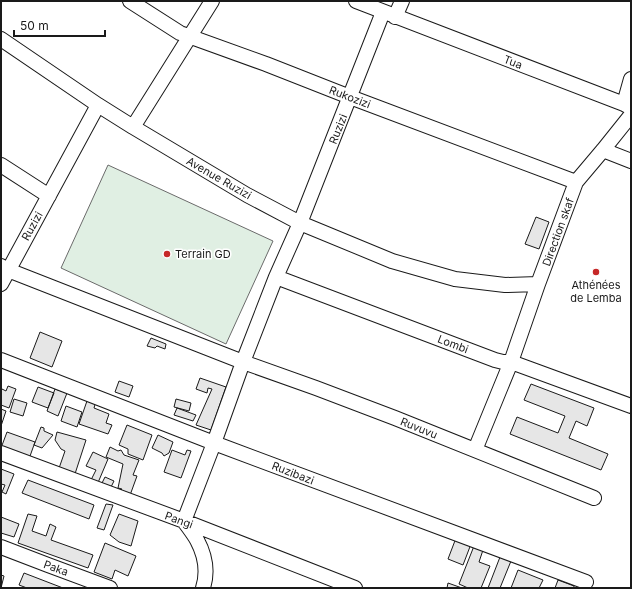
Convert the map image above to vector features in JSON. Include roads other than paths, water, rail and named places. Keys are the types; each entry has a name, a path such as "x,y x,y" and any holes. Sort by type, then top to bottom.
{"street":[{"name":"Rukozizi","path":"130,1 180,33 266,64 576,182"},
{"path":"133,127 212,1"},
{"name":"Tua","path":"356,1 629,109"},
{"path":"389,14 402,1"},
{"name":"Ruzizi","path":"184,522 276,277 300,223 350,97 389,14"},
{"name":"Avenue Ruzizi","path":"1,39 133,127 247,195 300,223 392,261 455,279 506,286 538,284"},
{"path":"629,109 631,80"},
{"name":"Ruzizi","path":"1,284 5,268 50,196 98,105"},
{"name":"Direction skaf","path":"476,450 511,362 576,182 604,150 629,109"},
{"path":"604,150 631,161"},
{"path":"1,165 50,196"},
{"name":"Ruvuvu","path":"5,268 243,362 395,418 594,498"},
{"name":"Lombi","path":"276,277 495,360 511,362 631,406"},
{"name":"Ruzibazi","path":"1,360 214,443 586,582"},
{"name":"Pangi","path":"1,453 355,588"},
{"path":"184,522 197,540 205,564 206,574 203,588"},
{"name":"Paka","path":"1,547 110,588"}],"place":[{"name":"Terrain GD","path":"167,254"},
{"name":"Athénées de Lemba","path":"596,272"}]}
